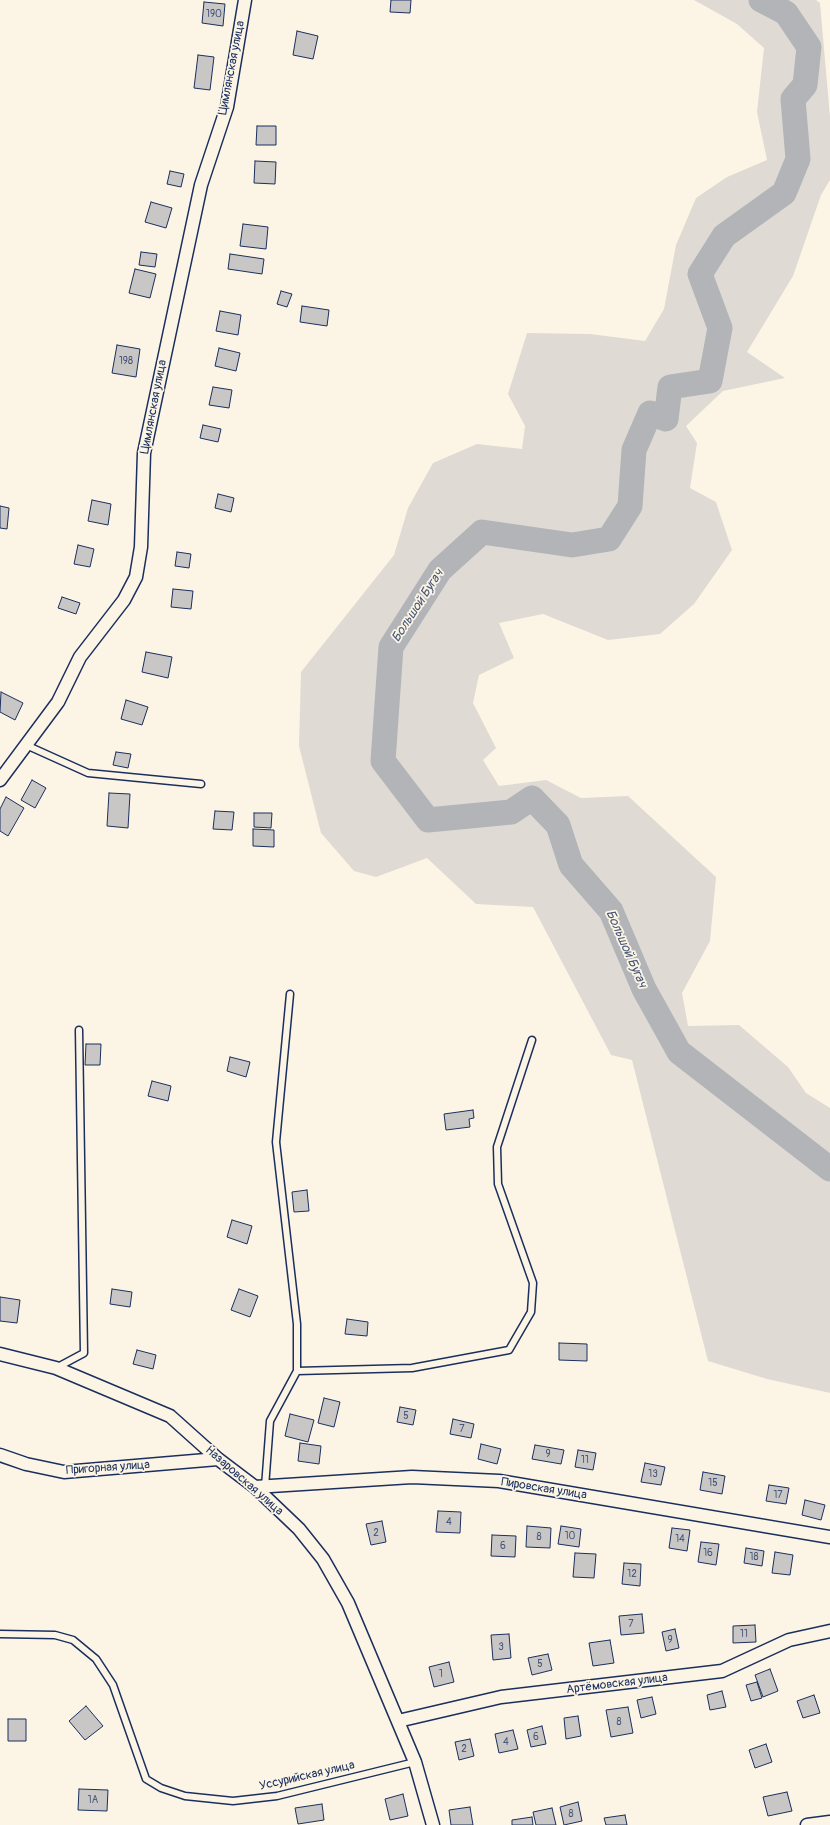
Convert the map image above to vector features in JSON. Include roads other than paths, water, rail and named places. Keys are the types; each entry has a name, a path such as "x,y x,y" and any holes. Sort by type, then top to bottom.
{"street":[{"name":"Цимлянская улица","path":"0,780 58,702 80,657 124,600 136,577 141,547 144,453 201,185 227,106 244,0"},
{"name":"Назаровская улица","path":"0,1354 56,1368 170,1416 218,1459 260,1487 299,1529 323,1559 348,1603 415,1762 433,1825"},
{"name":"Пригорная улица","path":"0,1455 26,1464 64,1472 218,1459"},
{"name":"Пировская улица","path":"260,1487 412,1477 500,1482 830,1537"},
{"name":"Артёмовская улица","path":"398,1720 501,1697 722,1672 789,1640 830,1631"},
{"path":"807,1825 830,1822"}],"lane":[{"path":"26,745 88,773 201,784"},
{"path":"260,1487 270,1421 297,1371 297,1324 276,1142 290,994"},
{"path":"56,1368 84,1353 79,1030"},
{"path":"297,1371 412,1368 509,1350 531,1312 533,1283 498,1184 497,1147 532,1040"},
{"name":"Уссурийская улица","path":"0,1634 55,1635 73,1640 96,1659 113,1685 146,1779 167,1790 185,1796 234,1801 277,1796 415,1762"}],"waterway":[{"name":"Большой Бугач","path":"761,0 786,13 809,47 805,85 793,99 798,159 784,193 724,236 700,274 720,328 710,381 670,387 666,419 650,413 634,450 630,506 609,539 572,545 482,532 440,570 391,647 383,761 428,820 511,812 532,798 558,825 571,865 611,911 644,989 679,1052 830,1169"}]}
